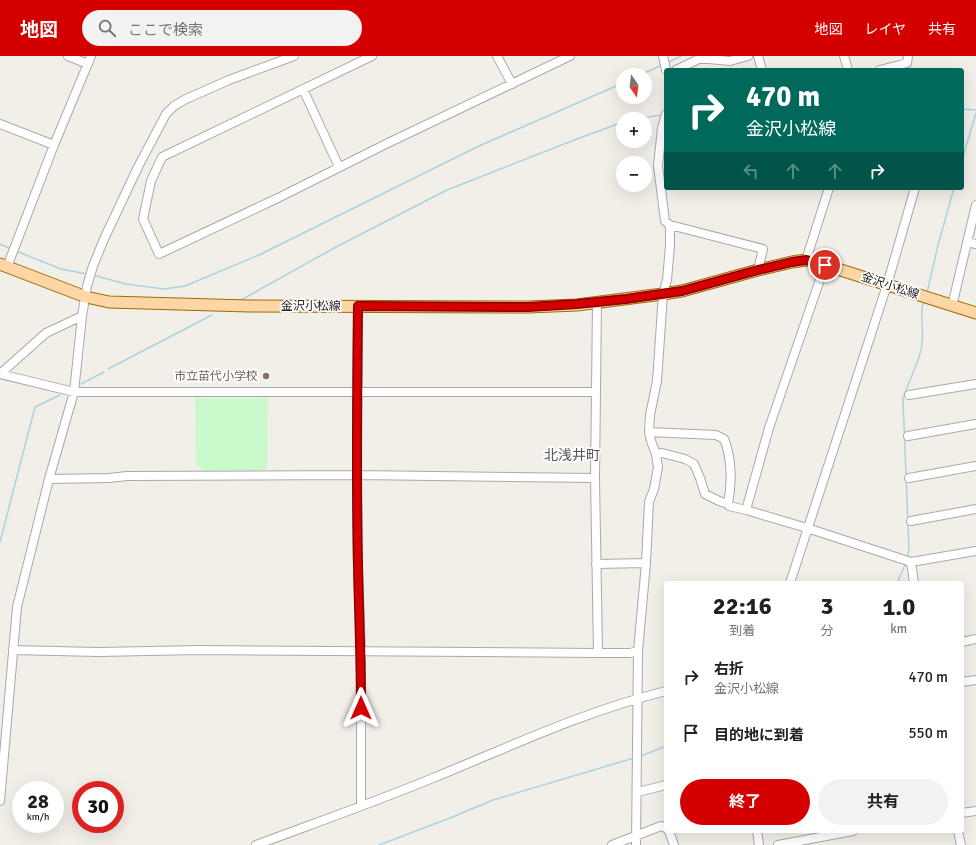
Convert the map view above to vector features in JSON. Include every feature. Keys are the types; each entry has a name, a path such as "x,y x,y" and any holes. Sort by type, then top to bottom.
{"main road":[{"name":"金沢小松線","path":"5,263 87,291 109,302 249,306 528,307 597,302 682,291 758,270 806,260 976,313"}],"street":[{"path":"68,56 88,64"},
{"path":"5,263 21,231 91,56"},
{"path":"0,801 17,606 49,479 74,392 82,316 93,266 138,167 166,114 174,106 186,99 229,80 294,56"},
{"path":"372,56 162,157 151,181 143,219 159,254 570,56"},
{"path":"497,56 512,84"},
{"path":"663,56 666,68"},
{"path":"680,68 699,59 730,61 748,56"},
{"path":"758,56 761,68"},
{"path":"844,56 847,68"},
{"path":"888,68 908,63 908,56"},
{"path":"303,89 339,167"},
{"path":"664,120 658,166 665,221 670,225 763,249 758,270"},
{"path":"0,124 54,146"},
{"path":"806,260 828,190"},
{"path":"791,581 887,285 915,190"},
{"path":"952,306 976,205"},
{"path":"636,845 638,792 638,651 646,563 649,502 654,489 658,467 656,454 649,432 650,415 657,381 663,294 668,274 670,225"},
{"path":"967,242 976,244"},
{"path":"746,510 769,428 825,265"},
{"path":"597,302 595,478 598,653"},
{"path":"358,306 357,475 361,652 361,806"},
{"path":"0,374 46,334 82,316"},
{"path":"0,374 74,392 596,392"},
{"path":"909,395 976,384"},
{"path":"908,436 976,424"},
{"path":"649,432 716,435 724,439 728,449 730,462 728,504"},
{"path":"656,454 662,453 694,464 705,494 718,501 728,504 729,506 807,528 911,562 976,551"},
{"path":"909,478 976,466"},
{"path":"49,479 109,478 127,476 357,475 595,478"},
{"path":"911,521 976,509"},
{"path":"911,562 914,581"},
{"path":"596,564 646,563"},
{"path":"964,642 976,639"},
{"path":"13,650 98,652 199,650 598,653 630,653 638,651"},
{"path":"964,682 976,680"},
{"path":"256,845 431,779 534,736 638,698 664,692"},
{"path":"638,792 664,786"},
{"path":"964,813 976,811"},
{"path":"612,845 661,826 664,827"},
{"path":"670,833 674,845"},
{"path":"757,833 759,845"},
{"path":"778,845 842,833"},
{"path":"958,833 961,845"}],"green space":[{"path":"195,398 268,398 267,470 205,471 196,464"}],"waterway":[{"path":"667,63 681,56"},
{"path":"909,68 912,56"},
{"path":"652,70 662,65"},
{"path":"93,275 126,284 164,289 185,286 259,255 479,146 616,86"},
{"path":"964,109 976,110"},
{"path":"964,153 976,113"},
{"path":"652,116 662,115"},
{"path":"239,301 336,247 447,190 616,125"},
{"path":"927,293 938,245 953,190"},
{"path":"0,244 11,249"},
{"path":"16,251 61,269 87,274"},
{"path":"907,558 909,550 903,399 921,350 922,310 924,300"},
{"path":"108,369 212,315"},
{"path":"81,384 104,372"},
{"path":"0,542 35,407 60,395"},
{"path":"898,581 905,565"},
{"path":"641,756 664,747"},
{"path":"379,845 493,800 634,758"}],"place":[{"name":"市立苗代小学校","path":"266,376"}],"district":[{"name":"北浅井町","path":"572,455"}],"route":[{"path":"361,708 357,475 358,306 556,306 626,299 682,291 792,262 806,260 825,265"}]}
